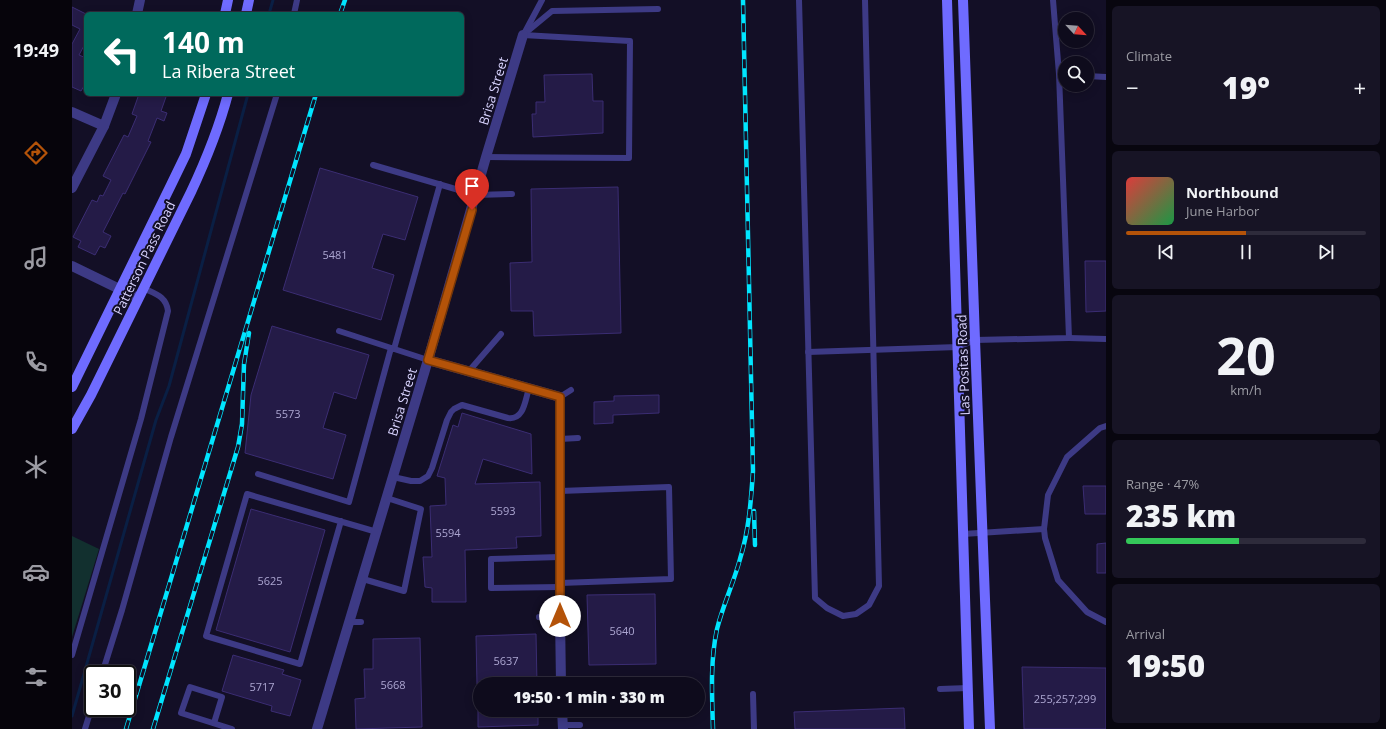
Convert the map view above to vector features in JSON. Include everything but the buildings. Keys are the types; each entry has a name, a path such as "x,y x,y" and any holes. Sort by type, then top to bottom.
{"main road":[{"path":"225,12 228,0"},
{"path":"246,12 249,0"},
{"name":"Las Positas Road","path":"947,0 969,729"},
{"name":"Las Positas Road","path":"963,0 990,729"},
{"name":"Patterson Pass Road","path":"72,387 186,154 205,96"},
{"name":"Patterson Pass Road","path":"72,429 91,395 207,158 227,96"}],"street":[{"path":"137,12 140,0"},
{"name":"Brisa Street","path":"318,729 523,35"},
{"path":"72,188 104,126 115,96"},
{"path":"72,112 104,126"},
{"path":"72,266 138,298"},
{"path":"428,360 560,397 560,616 562,677"},
{"path":"562,717 563,727"}],"lane":[{"path":"294,12 297,0"},
{"path":"523,35 542,0"},
{"path":"799,0 815,598 827,608 843,616 856,614 869,606 879,586 872,350 865,0"},
{"path":"1053,0 1060,56"},
{"path":"523,35 552,11 658,9"},
{"path":"486,157 629,158 630,41 523,35"},
{"path":"1094,76 1106,77"},
{"path":"1062,92 1069,338"},
{"path":"105,665 171,437 276,96"},
{"path":"373,165 476,195 512,194"},
{"path":"258,474 349,502 440,184"},
{"path":"72,655 141,420 168,311 166,301 162,297 143,288"},
{"path":"339,331 428,360"},
{"path":"469,371 501,334"},
{"path":"808,352 958,347 975,340 1069,338 1106,339"},
{"path":"393,477 420,481 428,476 451,412 454,409 462,405 514,419 522,411 529,388"},
{"path":"560,397 571,390"},
{"path":"1106,426 1100,428 1067,456 1048,495 1044,529 1045,538 1058,580 1086,612 1106,622"},
{"path":"560,439 578,438"},
{"path":"560,490 669,487 672,579 491,588 491,559 560,557"},
{"path":"341,521 300,664 206,636 247,494 341,521 377,532"},
{"path":"363,579 404,591 421,509 387,498"},
{"path":"963,534 1044,529"},
{"path":"539,617 560,616"},
{"path":"350,622 360,622"},
{"path":"214,723 222,697 190,687 182,713 232,729"},
{"path":"940,689 968,688"},
{"path":"753,694 754,729"},
{"path":"85,729 89,717"},
{"path":"563,727 580,725"}],"green space":[{"path":"72,536 99,549 72,637"}],"waterway":[{"path":"270,12 273,0"},
{"path":"72,716 156,420 169,386 247,96"}],"railway":[{"path":"341,12 345,0"},
{"path":"713,729 712,679 715,641 719,620 738,568 746,537 753,471 743,0"},
{"path":"126,729 315,96"},
{"path":"153,729 238,447 242,424 244,364 249,333"},
{"path":"754,511 755,545"}],"route":[{"path":"472,210 428,360 560,397 560,616"}]}
